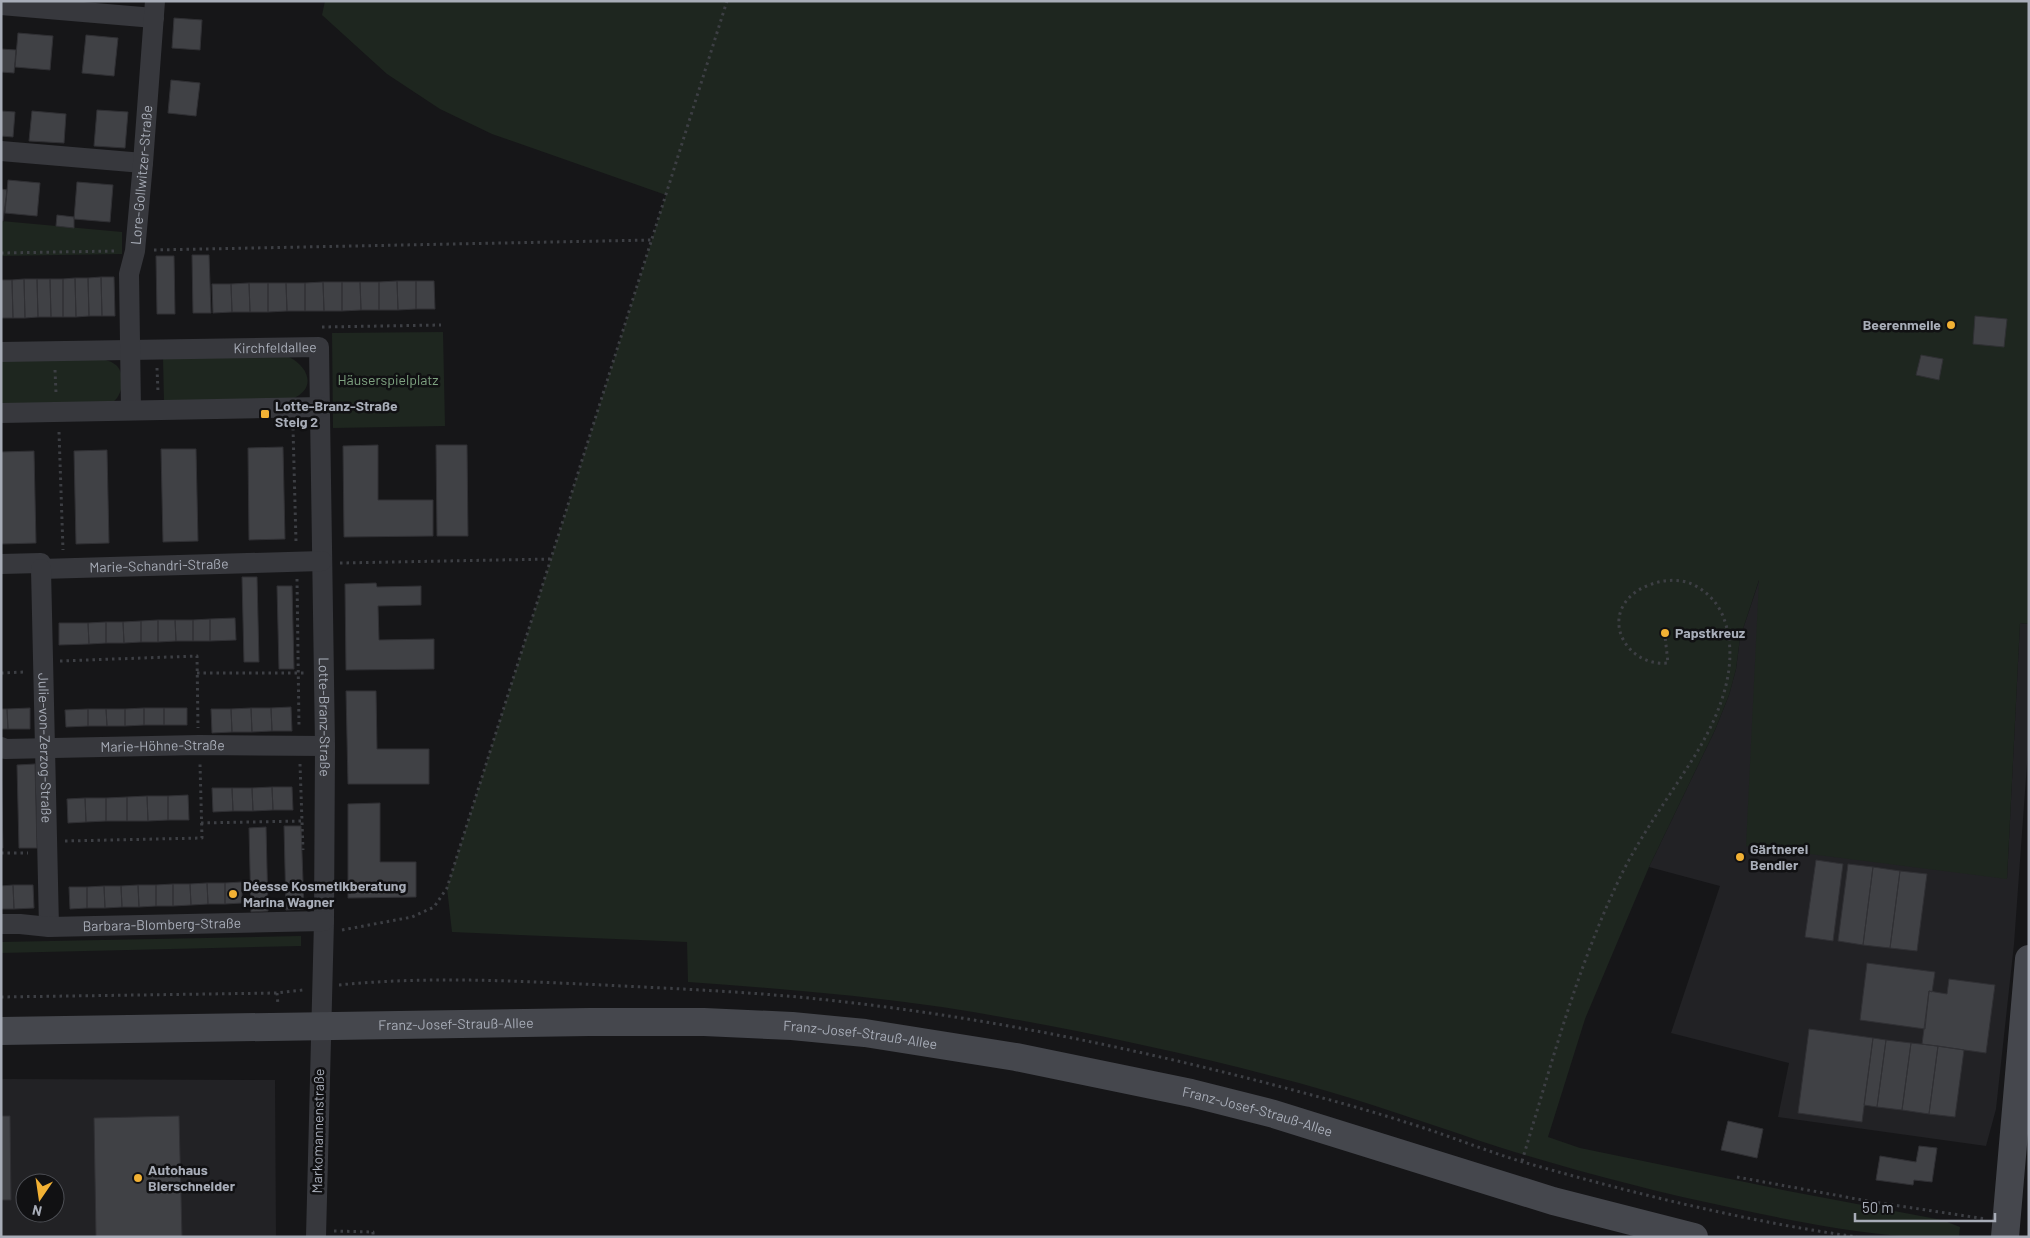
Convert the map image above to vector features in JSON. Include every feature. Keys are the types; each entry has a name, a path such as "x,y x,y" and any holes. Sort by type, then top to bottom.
{"street":[{"path":"1,5 155,10"},
{"name":"Lore-Gollwitzer-Straße","path":"130,349 129,274 135,250 155,10"},
{"path":"1,151 143,163"},
{"name":"Kirchfeldallee","path":"1,352 319,347 320,407"},
{"path":"130,349 131,410"},
{"path":"1,413 320,407"},
{"name":"Lotte-Branz-Straße","path":"320,407 325,746 324,927 321,1026"},
{"name":"Marie-Schandri-Straße","path":"1,564 41,564 41,569 322,561"},
{"name":"Julie-von-Zerzog-Straße","path":"41,569 49,927"},
{"name":"Marie-Höhne-Straße","path":"1,747 5,749 199,745 325,746"},
{"name":"Barbara-Blomberg-Straße","path":"1,924 49,927 324,927"},
{"path":"2006,1229 2029,959"},
{"name":"Franz-Josef-Strauß-Allee","path":"1,1031 704,1022 792,1026 864,1033 1016,1057 1200,1096 1283,1117 1553,1201 1694,1237"},
{"name":"Markomannenstraße","path":"316,1234 321,1026"}],"path":[{"path":"324,927 412,917 434,907 447,888 727,1"},
{"path":"1,253 652,240"},
{"path":"157,349 158,410"},
{"path":"55,351 56,412"},
{"path":"293,428 304,858"},
{"path":"59,432 64,568"},
{"path":"322,561 336,563 551,559"},
{"path":"1522,1161 1571,1000 1616,885 1649,826 1709,733 1722,699 1730,670 1731,642 1724,618 1716,603 1706,591 1691,584 1671,580 1653,583 1635,592 1624,604 1620,618 1620,631 1624,643 1634,653 1658,664 1668,663 1665,636"},
{"path":"197,673 298,674 324,672"},
{"path":"201,823 325,820"},
{"path":"276,821 276,828"},
{"path":"1,853 47,852"},
{"path":"1737,1178 1873,1202 2006,1229"},
{"path":"316,1234 373,1232 373,1237"}],"shaded area":[{"name":"Gärtnerei Bendler","path":"1760,578 2007,879 2020,623 2029,624 2029,736 2014,944 1996,1109 1986,1146 1778,1117 1789,1063 1671,1033 1720,886 1649,867 1715,730 1729,695 1736,669 1740,638"},
{"path":"1,1079 275,1080 276,1237 1,1237"}],"green space":[{"path":"325,1 2029,1 2029,624 2020,623 2007,879 1746,846 1759,580 1740,638 1736,669 1729,695 1715,730 1649,867 1585,1019 1548,1137 1580,1148 1788,1191 1942,1220 1960,1227 1959,1237 1907,1237 1816,1225 1675,1195 1505,1149 1325,1090 1166,1050 1077,1031 942,1007 815,992 688,982 687,942 452,932 447,888 666,195 492,134 440,109 387,74 322,15"},
{"path":"1,221 122,232 122,254 1,256"},
{"name":"Häuserspielplatz","path":"443,332 445,426 333,428 332,333"},
{"path":"163,357 289,357 296,361 305,372 307,384 305,390 300,395 292,399 164,403"},
{"path":"100,359 116,365 121,374 121,390 113,402 1,406 1,361"},
{"path":"301,936 301,946 1,953 1,942"}],"building":[{"path":"174,18 202,20 200,50 172,48"},
{"path":"18,33 53,36 50,70 15,67"},
{"path":"86,35 118,38 114,76 82,73"},
{"path":"1,49 16,50 14,73 1,72"},
{"path":"171,80 200,83 196,116 168,113"},
{"path":"97,110 128,112 125,148 94,146"},
{"path":"1,111 15,112 13,137 1,136"},
{"path":"32,111 66,114 64,143 29,141"},
{"path":"8,180 40,183 37,216 5,213"},
{"path":"77,182 113,185 110,222 74,219"},
{"path":"1,189 7,190 3,221 1,221"},
{"path":"57,215 74,217 74,228 56,226"},
{"path":"192,255 209,255 211,313 193,313"},
{"path":"156,256 174,256 175,314 157,314"},
{"path":"101,277 114,277 115,316 102,316"},
{"path":"101,277 102,316 89,316 88,278"},
{"path":"75,278 88,278 89,316 76,317"},
{"path":"75,278 76,317 63,317 63,279"},
{"path":"24,279 37,279 38,317 25,318"},
{"path":"24,279 25,318 13,318 12,280"},
{"path":"37,279 50,279 51,317 38,317"},
{"path":"50,279 63,279 63,317 51,317"},
{"path":"1,280 12,280 13,318 1,318"},
{"path":"397,281 398,310 379,310 379,282"},
{"path":"397,281 416,281 416,309 398,310"},
{"path":"416,281 434,281 435,309 416,309"},
{"path":"323,282 324,311 305,311 305,283"},
{"path":"323,282 342,282 342,311 324,311"},
{"path":"342,282 360,282 361,310 342,311"},
{"path":"360,282 379,282 379,310 361,310"},
{"path":"249,283 250,312 232,312 231,284"},
{"path":"249,283 268,283 268,312 250,312"},
{"path":"268,283 286,283 287,311 268,312"},
{"path":"286,283 305,283 305,311 287,311"},
{"path":"212,284 231,284 232,312 213,313"},
{"name":"Beerenmeile","path":"1975,316 2007,319 2004,347 1973,344"},
{"path":"1921,355 1943,359 1939,380 1916,375"},
{"path":"378,445 378,500 433,500 433,536 344,537 343,446"},
{"path":"436,445 467,445 468,536 437,536"},
{"path":"283,447 285,539 249,540 248,448"},
{"path":"161,449 196,449 198,541 163,542"},
{"path":"107,450 109,543 76,544 74,451"},
{"path":"34,451 36,543 1,544 1,452"},
{"path":"242,577 257,577 259,662 244,662"},
{"path":"376,583 377,587 421,586 421,605 378,606 379,640 434,639 434,669 346,670 345,584"},
{"path":"277,586 292,586 294,669 279,669"},
{"path":"235,618 236,640 210,641 210,619"},
{"path":"210,619 210,641 193,641 193,620"},
{"path":"158,620 175,620 176,641 158,642"},
{"path":"158,620 158,642 141,642 141,621"},
{"path":"175,620 193,620 193,641 176,641"},
{"path":"141,621 141,642 124,643 123,622"},
{"path":"106,622 106,643 89,644 88,623"},
{"path":"106,622 123,622 124,643 106,643"},
{"path":"59,623 88,623 89,644 59,645"},
{"path":"346,691 376,691 377,749 429,749 429,784 348,784"},
{"path":"291,707 292,731 272,731 271,708"},
{"path":"30,708 30,729 8,729 7,709"},
{"path":"144,708 144,725 125,726 125,709"},
{"path":"144,708 164,708 164,725 144,725"},
{"path":"164,708 187,708 187,725 164,725"},
{"path":"251,708 271,708 272,731 252,732"},
{"path":"251,708 252,732 232,732 231,709"},
{"path":"1,709 7,709 8,729 1,729"},
{"path":"88,709 88,726 66,727 65,710"},
{"path":"88,709 106,709 107,726 88,726"},
{"path":"106,709 125,709 125,726 107,726"},
{"path":"211,709 231,709 232,732 212,733"},
{"path":"1,757 3,848 1,848"},
{"path":"35,764 37,848 19,848 17,765"},
{"path":"272,787 273,810 253,811 252,788"},
{"path":"272,787 292,787 293,810 273,810"},
{"path":"212,788 232,788 233,811 213,812"},
{"path":"232,788 252,788 253,811 233,811"},
{"path":"188,795 189,820 168,820 168,796"},
{"path":"147,796 168,796 168,820 148,821"},
{"path":"147,796 148,821 127,821 127,797"},
{"path":"127,797 127,821 106,821 106,798"},
{"path":"85,798 86,822 68,823 67,799"},
{"path":"85,798 106,798 106,821 86,822"},
{"path":"380,803 380,862 416,862 416,897 348,898 348,804"},
{"path":"284,826 301,826 304,909 286,910"},
{"path":"266,827 268,911 251,912 249,828"},
{"path":"1816,860 1843,864 1833,941 1805,937"},
{"path":"1848,864 1873,867 1863,945 1838,941"},
{"path":"1873,867 1900,871 1890,948 1863,945"},
{"path":"1900,871 1927,874 1917,951 1890,948"},
{"path":"242,882 242,903 225,904 225,883"},
{"path":"207,883 225,883 225,904 208,904"},
{"path":"207,883 208,904 191,905 190,884"},
{"path":"173,884 190,884 191,905 173,906"},
{"path":"173,884 173,906 156,906 156,885"},
{"path":"13,885 14,909 1,909 1,886"},
{"path":"13,885 33,885 34,908 14,909"},
{"path":"138,885 139,907 122,907 121,886"},
{"path":"138,885 156,885 156,906 139,907"},
{"path":"104,886 105,908 87,908 87,887"},
{"path":"104,886 121,886 122,907 105,908"},
{"path":"69,887 87,887 87,908 70,909"},
{"path":"1867,963 1935,972 1932,992 1929,991 1925,1029 1860,1020"},
{"path":"1949,979 1995,985 1986,1053 1922,1044 1929,991 1947,994"},
{"path":"1809,1029 1873,1038 1862,1122 1798,1113"},
{"path":"1873,1038 1886,1040 1877,1107 1864,1105"},
{"path":"1886,1040 1911,1043 1902,1110 1877,1107"},
{"path":"1911,1043 1938,1046 1929,1114 1902,1110"},
{"path":"1938,1046 1964,1050 1955,1117 1929,1114"},
{"path":"1,1116 10,1116 11,1200 1,1200"},
{"name":"Autohaus Bierschneider","path":"179,1116 182,1237 96,1237 94,1118"},
{"path":"1728,1121 1763,1129 1757,1158 1721,1150"},
{"path":"1919,1146 1937,1148 1932,1182 1914,1180 1913,1185 1876,1180 1880,1156 1916,1162"}],"place":[{"name":"Beerenmeile","path":"1951,325"},
{"name":"Lotte-Branz-Straße Steig 2","path":"265,414"},
{"name":"Papstkreuz","path":"1665,633"},
{"name":"Gärtnerei Bendler","path":"1740,857"},
{"name":"Déesse Kosmetikberatung Marina Wagner","path":"233,894"},
{"name":"Autohaus Bierschneider","path":"138,1178"}]}
